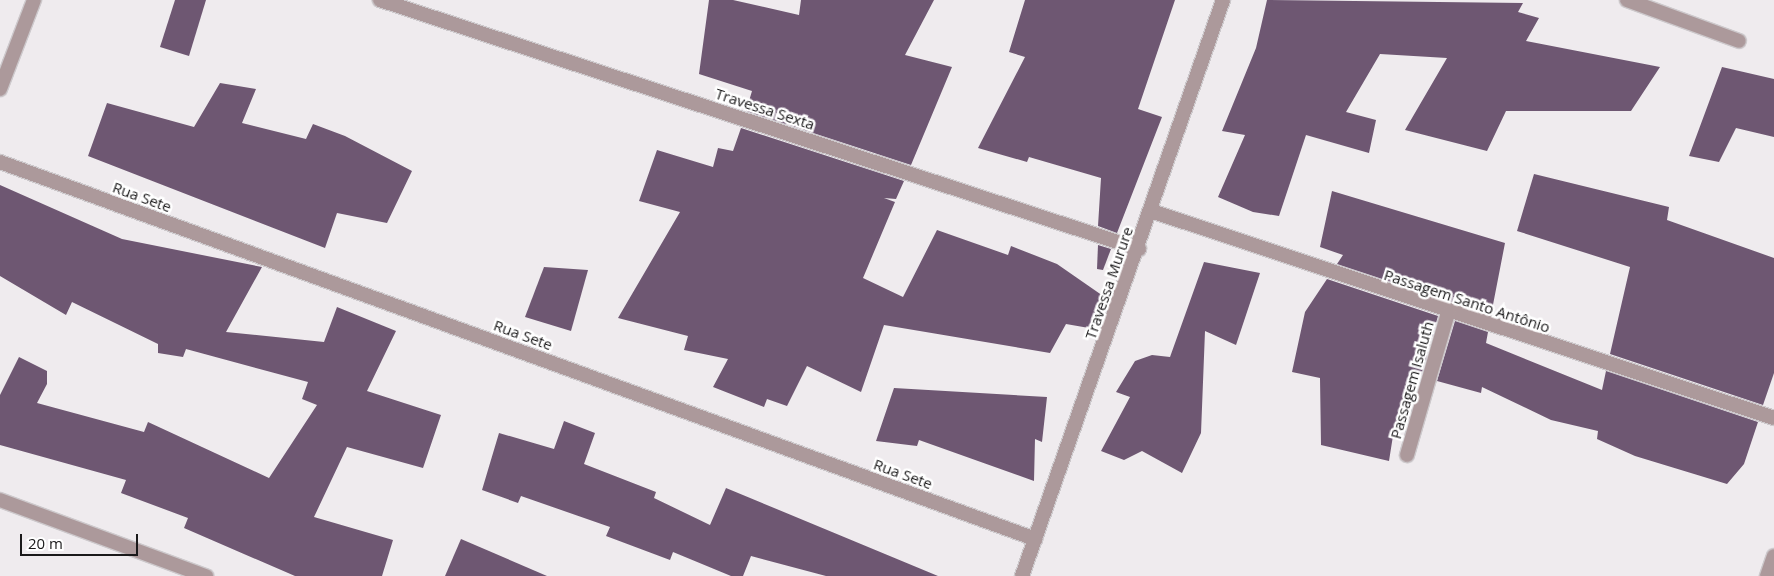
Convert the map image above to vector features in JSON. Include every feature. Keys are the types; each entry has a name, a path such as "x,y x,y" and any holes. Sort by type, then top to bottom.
{"street":[{"path":"0,89 6,59 34,0"},
{"name":"Travessa Sexta","path":"380,0 1140,249"},
{"name":"Travessa Murure","path":"1022,576 1140,249 1151,210 1223,0"},
{"path":"1627,0 1739,41"},
{"name":"Rua Sete","path":"0,162 1034,539"},
{"name":"Passagem Santo Antônio","path":"1151,210 1448,313 1774,418"},
{"name":"Passagem Isaluth","path":"1407,455 1448,313"},
{"path":"0,500 206,576"},
{"path":"1767,576 1774,556"}],"building":[{"path":"175,0 206,0 189,56 160,47"},
{"path":"709,0 733,0 799,15 801,0 934,0 905,55 952,67 911,165 746,111 752,91 699,74"},
{"path":"1025,0 1175,0 1138,109 1162,117 1117,233 1098,226 1101,178 1029,157 1027,162 978,148 1025,57 1009,52"},
{"path":"1267,0 1523,3 1518,12 1539,18 1526,41 1660,67 1631,111 1506,111 1487,151 1405,130 1447,58 1380,54 1346,112 1376,120 1369,153 1306,135 1279,216 1253,212 1218,197 1245,135 1222,131 1256,48"},
{"path":"1722,67 1774,79 1774,137 1736,128 1719,162 1689,156"},
{"path":"220,83 256,89 242,123 306,139 313,124 345,136 412,171 387,223 337,213 325,248 88,156 107,103 194,127"},
{"path":"741,128 904,181 896,199 884,198 895,202 863,278 903,297 937,230 1008,255 1011,246 1057,264 1106,298 1089,328 1066,324 1050,353 884,325 861,392 807,366 787,406 767,399 764,407 713,387 728,359 684,350 688,336 618,318 680,212 639,201 657,150 713,167 718,148 733,151"},
{"path":"1534,174 1669,207 1667,220 1774,258 1774,373 1763,405 1610,354 1630,267 1517,231"},
{"path":"0,185 122,239 262,267 226,332 324,342 337,307 396,331 367,391 441,415 423,468 347,447 314,517 393,540 382,576 295,576 184,528 188,518 121,493 126,480 0,445 0,395 19,357 47,371 47,384 37,403 144,432 148,422 269,478 317,405 302,399 308,382 186,349 183,357 158,353 158,344 72,302 66,315 0,276"},
{"path":"1332,191 1505,243 1491,315 1337,264 1343,255 1320,247"},
{"path":"1098,245 1111,249 1103,270 1097,269"},
{"path":"1204,262 1260,273 1236,345 1205,331 1201,433 1182,473 1142,451 1124,460 1101,451 1130,397 1116,392 1135,361 1152,355 1170,357"},
{"path":"544,267 588,270 571,331 525,317"},
{"path":"1327,279 1438,316 1421,376 1413,374 1401,426 1395,423 1389,461 1321,445 1320,378 1292,372 1305,312"},
{"path":"1455,321 1488,332 1486,343 1602,390 1606,371 1758,422 1744,464 1727,484 1635,456 1597,439 1598,431 1551,420 1482,387 1481,393 1437,381"},
{"path":"894,388 1047,397 1042,442 1035,439 1034,481 919,440 917,446 876,441"},
{"path":"564,421 595,433 584,464 656,492 654,498 710,525 726,488 938,576 826,576 751,556 743,576 731,576 673,552 670,560 606,536 610,527 521,496 518,503 482,490 499,433 554,449"},
{"path":"461,539 547,576 445,576"}]}
